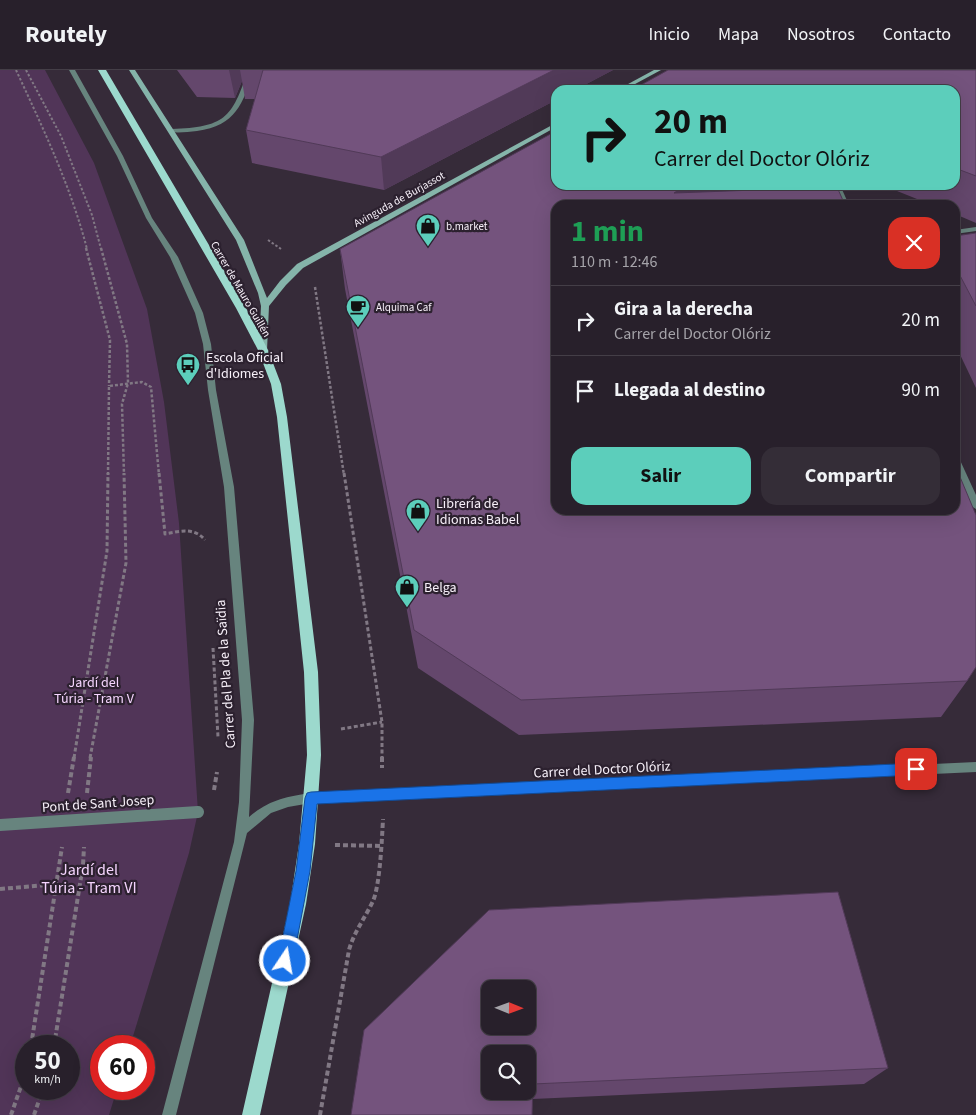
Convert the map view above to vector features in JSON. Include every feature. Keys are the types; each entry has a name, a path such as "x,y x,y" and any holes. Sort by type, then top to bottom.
{"main road":[{"name":"Carrer de Mauro Guillén","path":"102,70 241,308 263,350"},
{"name":"Carrer de Mauro Guillén","path":"132,70 240,240 262,293 265,306 263,350"},
{"path":"630,85 658,70"},
{"name":"Avinguda de Burjassot","path":"265,306 283,283 300,266 551,128"},
{"path":"251,1115 298,904 307,844 314,734 311,672 281,410 276,384 263,350"}],"street":[{"name":"Carrer del Pla de la Saïdia","path":"72,70 116,148 149,218 174,258 199,313 207,344 212,390 229,487 248,720 247,766 241,831 222,913 169,1115"},
{"path":"172,131 211,127 227,120 243,98 250,70"},
{"path":"960,231 976,229"},
{"path":"960,469 976,506"},
{"name":"Carrer del Doctor Olóriz","path":"241,831 267,809 288,802 311,798 975,766"},
{"name":"Pont de Sant Josep","path":"0,825 198,812"}],"path":[{"path":"16,70 49,142 81,227 110,340 107,551 71,770"},
{"path":"26,70 61,136 92,216 127,344 128,383 122,404 126,563 89,766 87,796"},
{"path":"314,283 382,722 382,771"},
{"path":"109,386 142,382 151,387 165,534 188,530 203,536 206,542"},
{"path":"212,645 218,740"},
{"path":"357,727 382,722"},
{"path":"320,1115 349,950 354,933 374,899 382,846 383,817"},
{"path":"56,1035 83,865 84,845"},
{"path":"359,845 382,846"},
{"path":"0,889 58,884 33,1035"},
{"path":"11,1115 16,1100"},
{"path":"34,1115 39,1100"}],"green space":[{"name":"Jardí del Túria - Tram V","path":"0,70 45,70 94,163 147,309 164,402 179,523 198,812 189,853 133,1035 90,1035 90,1100 114,1100 109,1115 0,1115"}],"building":[{"path":"263,70 554,70 381,157 246,130"},
{"path":"668,70 976,70 976,176 960,170 960,85 641,85"},
{"path":"551,134 551,190 678,190 674,193 756,190 838,190 843,200 551,200 551,515 960,515 960,477 976,515 976,667 967,681 521,700 414,630 340,249"},
{"path":"976,233 976,306 960,276 960,235"},
{"path":"838,892 888,1068 536,1084 536,1045 481,1045 481,1100 532,1100 532,1115 351,1115 364,1030 489,910"}],"place":[{"name":"b.market","path":"428,247"},
{"name":"Alquima Caf","path":"358,328"},
{"name":"Escola Oficial d'Idiomes","path":"188,386"},
{"name":"Librería de Idiomas Babel","path":"418,532"},
{"name":"Belga","path":"407,608"}],"route":[{"path":"285,961 298,904 307,844 311,798 916,769"}],"park label":[{"name":"Jardí del Túria - Tram VI","path":"89,878"}]}
